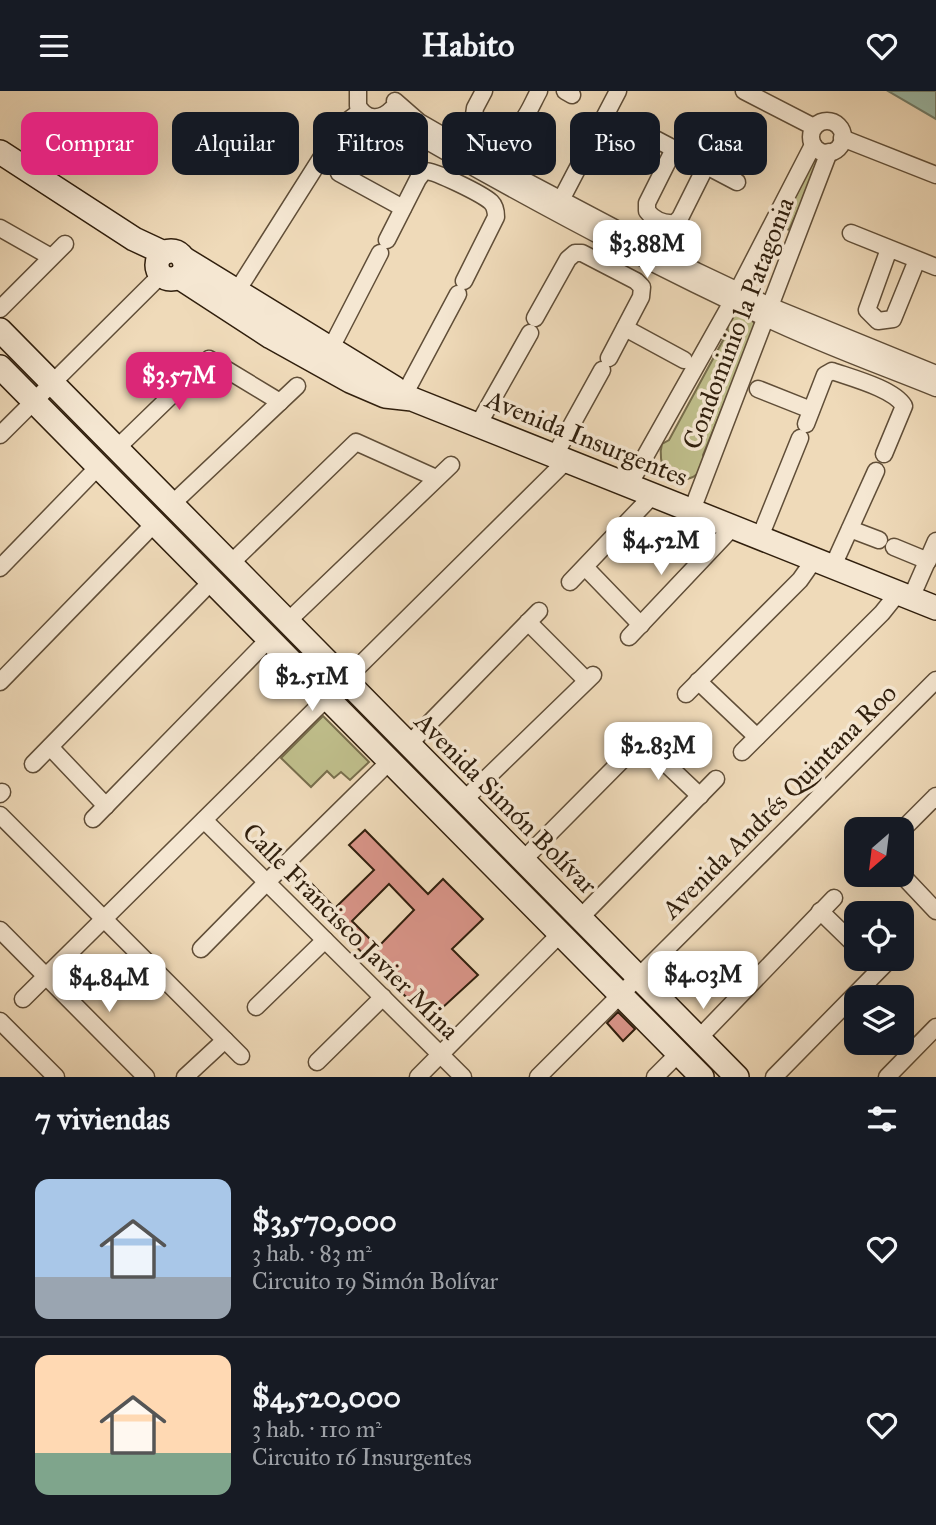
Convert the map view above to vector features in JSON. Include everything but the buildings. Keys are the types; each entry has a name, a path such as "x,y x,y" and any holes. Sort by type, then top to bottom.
{"main road":[{"name":"Avenida Insurgentes","path":"0,152 134,239 271,337 350,381 385,395 407,396"},
{"name":"Avenida Insurgentes","path":"169,265 237,291 407,396 936,608"},
{"name":"Avenida Simón Bolívar","path":"0,330 737,1077"},
{"name":"Avenida Simón Bolívar","path":"0,367 702,1077"},
{"path":"474,846 492,829"}],"street":[{"path":"237,291 342,125 361,111 356,99 358,91"},
{"path":"474,112 484,91"},
{"path":"527,112 538,91"},
{"path":"561,200 618,91"},
{"path":"744,91 814,127 819,123 832,122 838,125 842,138 936,175"},
{"path":"394,96 419,122 442,138"},
{"name":"Condominio la Patagonia","path":"629,485 735,296 813,145 811,132 814,127"},
{"name":"Condominio la Patagonia","path":"692,510 829,152 840,145 842,138"},
{"path":"660,142 674,149 647,203 647,211 666,224 675,223 702,175"},
{"path":"813,145 829,152"},
{"path":"331,348 424,171 432,171 491,202 496,209 496,217 407,396"},
{"path":"343,175 403,208"},
{"path":"468,190 474,175"},
{"path":"499,175 620,246 735,296 872,363 936,388"},
{"path":"505,175 561,200 735,296"},
{"path":"723,175 737,182"},
{"path":"646,245 659,220"},
{"path":"0,228 51,257"},
{"path":"851,233 936,267"},
{"path":"0,309 65,244"},
{"path":"609,267 620,246"},
{"path":"878,321 867,310 889,249"},
{"path":"23,999 346,680 561,457 605,364 641,297 642,287 636,281 582,253 575,253 568,259 478,425"},
{"path":"878,321 893,319 917,260"},
{"path":"0,435 169,265"},
{"path":"769,313 936,374"},
{"path":"867,347 878,321"},
{"path":"625,328 684,360"},
{"path":"117,448 209,359 280,402"},
{"path":"863,383 872,363"},
{"path":"760,537 825,375 832,371 899,397 904,406 884,454"},
{"path":"172,504 298,386"},
{"path":"758,389 806,424"},
{"path":"231,563 356,442 436,478"},
{"path":"288,621 451,465"},
{"path":"0,568 99,466"},
{"path":"686,694 800,580 824,563 850,529 876,471"},
{"path":"570,582 653,495"},
{"path":"0,682 155,523"},
{"path":"629,637 733,527"},
{"path":"850,529 928,561"},
{"path":"742,752 882,613 905,595 928,561 936,541"},
{"path":"585,567 641,625"},
{"path":"33,764 212,581"},
{"path":"409,744 534,617 589,678 464,800"},
{"path":"93,819 269,639"},
{"name":"Avenida Andrés Quintana Roo","path":"538,1077 936,680"},
{"path":"698,681 757,737"},
{"path":"523,860 645,737 700,796"},
{"path":"50,747 106,806"},
{"path":"201,949 390,761"},
{"path":"580,918 716,779"},
{"path":"914,818 936,796"},
{"path":"0,815 241,1056"},
{"name":"Calle Francisco Javier Mina","path":"204,820 463,1077"},
{"path":"912,887 934,914"},
{"path":"699,1038 834,898"},
{"path":"820,911 844,934"},
{"path":"0,930 146,1077"},
{"path":"418,1077 561,933"},
{"path":"256,1007 325,940"},
{"path":"774,1077 873,971"},
{"path":"317,1062 383,997"},
{"path":"0,1020 56,1077"},
{"path":"887,1077 936,1027"},
{"path":"185,1077 225,1040"},
{"path":"655,1077 678,1054"}],"shaded area":[{"path":"888,91 936,91 936,119"},
{"path":"812,162 819,163 804,207 798,210 789,230 783,227 793,208 792,202"},
{"path":"737,314 748,317 756,326 703,455 706,464 693,477 678,479 663,466 662,444 669,440 728,331 726,322"},
{"path":"323,716 369,762 350,780 341,772 334,778 327,771 311,787 281,758"}]}
